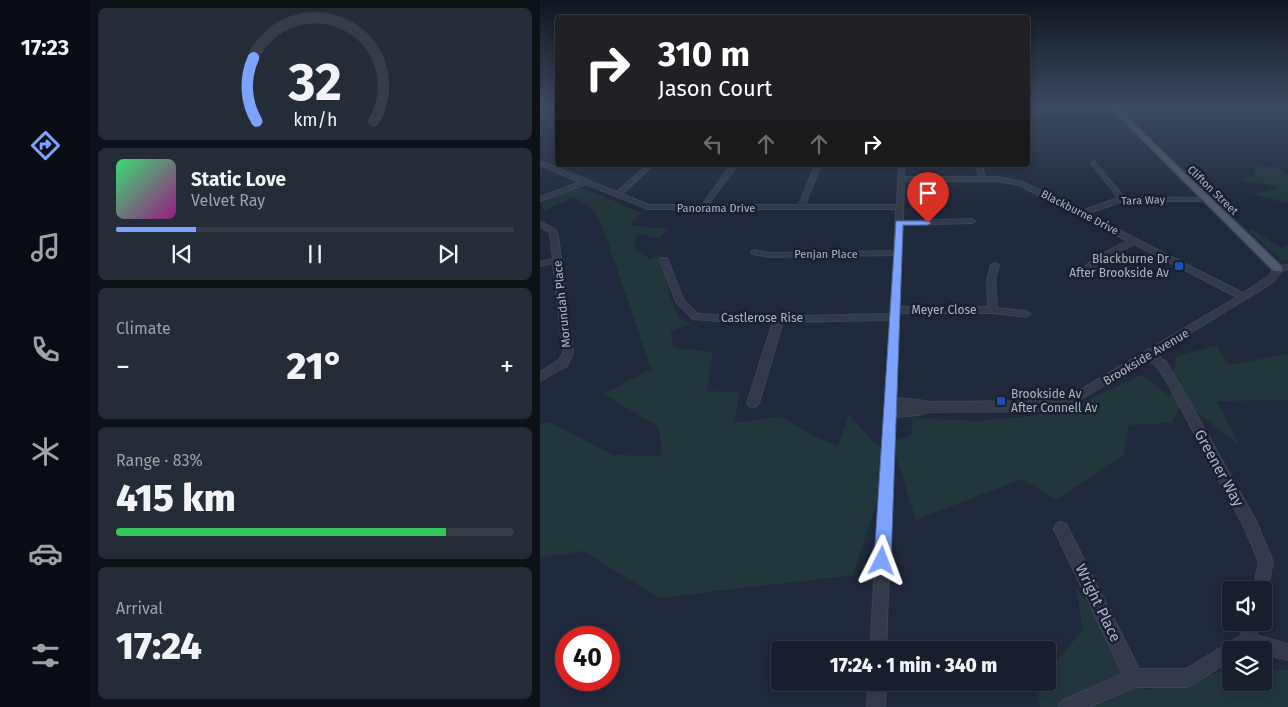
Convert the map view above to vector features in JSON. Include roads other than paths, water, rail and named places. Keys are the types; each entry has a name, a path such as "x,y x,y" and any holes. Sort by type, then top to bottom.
{"main road":[{"name":"Clifton Street","path":"1145,140 1278,269"}],"street":[{"name":"Panorama Drive","path":"540,164 648,207 900,207"},
{"path":"1094,164 1122,199"},
{"path":"617,195 648,167"},
{"path":"703,208 733,167"},
{"path":"802,208 817,167"},
{"path":"878,641 902,167"},
{"path":"981,167 984,178"},
{"name":"Blackburne Drive","path":"902,179 984,178 1022,183 1244,297"},
{"path":"540,199 585,182"},
{"name":"Tara Way","path":"1083,213 1122,199 1206,199"},
{"path":"899,223 972,221"},
{"name":"Morundah Place","path":"540,224 552,231 554,235 568,353 563,363 540,377"},
{"path":"1084,272 1100,259 1136,240"},
{"name":"Penjan Place","path":"755,252 770,254 898,254"},
{"path":"540,264 558,260"},
{"name":"Castlerose Rise","path":"664,260 680,302 696,317 779,319 895,313"},
{"name":"Meyer Close","path":"994,310 992,280 995,265"},
{"path":"1278,269 1288,267"},
{"name":"Brookside Avenue","path":"890,408 919,410 928,407 1046,406 1073,400 1244,297 1272,278 1278,269"},
{"name":"Meyer Close","path":"895,313 994,310 1026,314"},
{"path":"754,403 779,319"},
{"name":"Greener Way","path":"1150,355 1162,365 1170,378 1250,524 1266,562 1263,581"},
{"name":"Wright Place","path":"1061,528 1134,678"},
{"path":"1272,650 1288,652"},
{"path":"1068,707 1134,678 1188,678 1222,656"},
{"path":"876,707 877,691"}],"place":[{"name":"Blackburne Dr After Brookside Av","path":"1179,266"},
{"name":"Brookside Av After Connell Av","path":"1001,401"}]}
